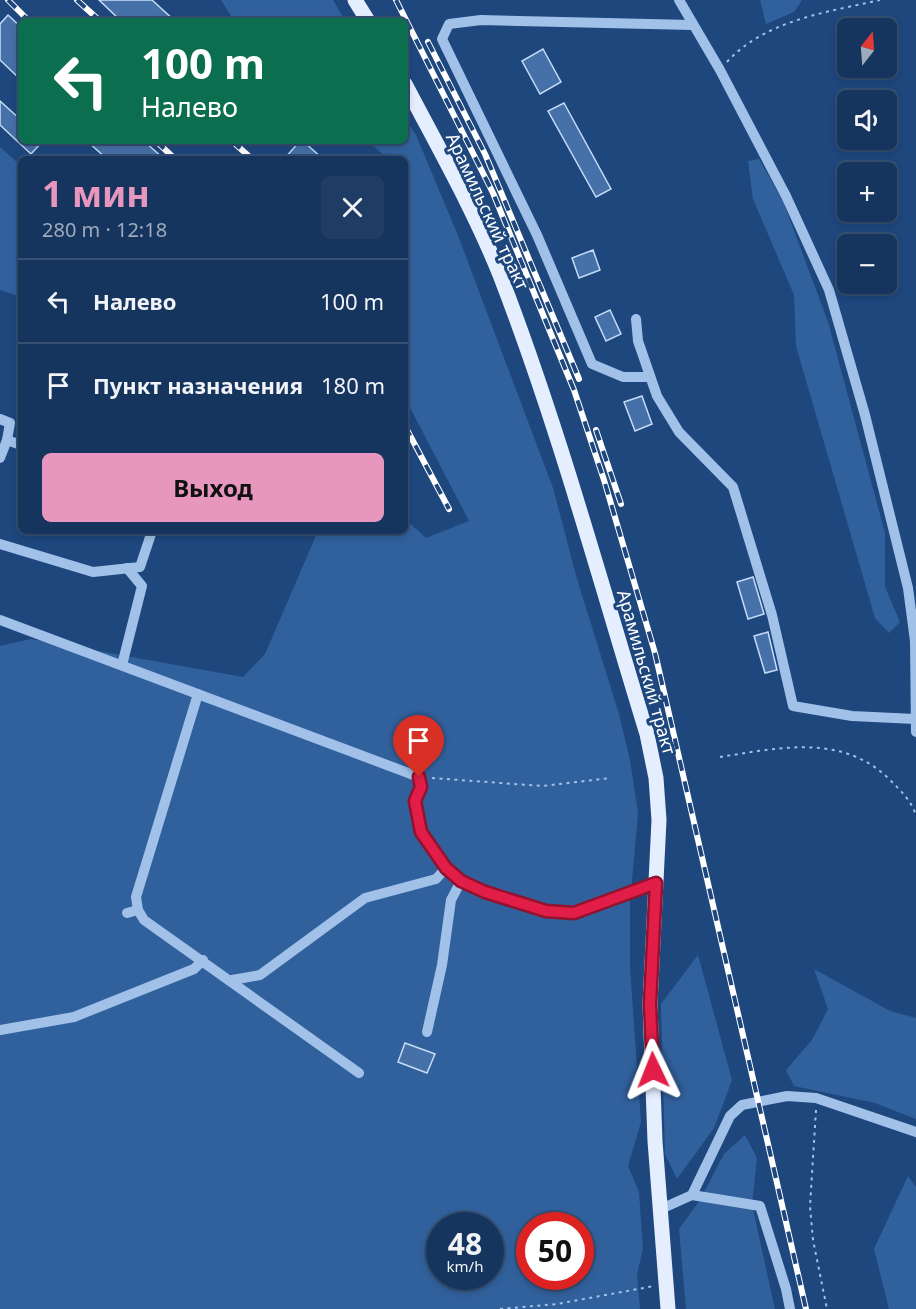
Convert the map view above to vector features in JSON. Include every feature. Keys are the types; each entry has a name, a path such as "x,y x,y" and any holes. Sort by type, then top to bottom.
{"main road":[{"path":"355,0 366,18"},
{"name":"Арамильский тракт","path":"408,90 448,166 499,274 545,403 647,734 656,778 658,820 650,1004 654,1116 668,1309"}],"street":[{"path":"679,0 720,70 786,196 829,290 866,415 908,588 915,640 916,732"},
{"path":"650,377 623,377 592,364 537,235 442,39 449,24 481,21 692,25"},
{"path":"636,319 638,342 657,396 679,432 734,487 772,615 793,706 852,716 915,719"},
{"path":"0,420 10,423 0,458"},
{"path":"7,440 18,444"},
{"path":"0,544 93,572 140,567 151,534"},
{"path":"122,665 142,586 127,568"},
{"path":"0,620 419,777 421,787 415,801 421,832 446,868 461,881 485,892 546,911 574,913 656,883"},
{"path":"198,694 132,912 232,980 359,1073"},
{"path":"232,980 260,975 365,898 436,879 446,868"},
{"path":"427,1032 442,965 451,900 461,881"},
{"path":"0,1030 74,1017 194,969 203,960"},
{"path":"692,1194 730,1116 742,1105 788,1096 816,1098 916,1132"},
{"path":"661,1209 692,1194 759,1206 786,1289 790,1309"}],"path":[{"path":"720,70 738,50 767,30 880,0"},
{"path":"720,757 783,747 815,747 846,752 881,771 910,800 916,815"},
{"path":"419,777 542,786 611,778"},
{"path":"816,1098 810,1206 813,1240 827,1309"},
{"path":"500,1309 557,1304 666,1284"}],"shaded area":[{"path":"221,0 333,0 343,18 232,18"},
{"path":"760,0 802,0 794,12 766,24"},
{"path":"408,123 416,135 459,238 553,488 577,579 619,714 630,760 638,813 630,903 630,969 641,1122 628,1166 639,1192 643,1249 637,1274 640,1309 0,1309 0,646 31,639 243,677 265,654 317,534 408,534 408,522 426,538 469,521 408,404 408,156 385,156 371,144 408,144"},
{"path":"0,147 18,163 18,296 0,290"},
{"path":"759,159 783,201 828,322 885,533 885,587 900,622 889,633 875,618 796,346 794,295 753,199 748,161"},
{"path":"698,955 732,1080 714,1128 677,1179 665,1154 661,1004"},
{"path":"814,969 890,1011 916,1018 916,1119 875,1103 794,1086 786,1070 812,1040 828,1009"},
{"path":"745,1135 757,1158 752,1205 775,1309 686,1309 679,1229 700,1200 724,1154"},
{"path":"908,1176 916,1187 916,1309 889,1309 874,1249"}],"building":[{"path":"99,0 152,0 172,18 118,18"},
{"path":"8,15 18,24 18,77 0,60 0,24"},
{"path":"543,49 561,82 540,94 522,61"},
{"path":"0,101 18,117 18,142 0,125"},
{"path":"564,103 611,189 596,197 548,111"},
{"path":"20,144 40,144 31,154"},
{"path":"90,144 147,144 161,156 104,156"},
{"path":"297,144 306,144 320,156 287,156"},
{"path":"593,250 600,270 579,278 572,258"},
{"path":"610,310 621,334 606,341 595,317"},
{"path":"642,396 652,424 635,431 624,402"},
{"path":"753,577 764,614 748,619 737,582"},
{"path":"768,632 777,670 765,673 754,636"},
{"path":"405,1043 435,1054 427,1073 398,1062"}],"railway":[{"path":"8,0 26,18"},
{"path":"77,0 97,18"},
{"path":"396,0 405,18"},
{"path":"408,24 493,193 574,390 604,480 655,653 806,1309"},
{"path":"428,42 485,154 579,379"},
{"path":"159,144 172,156"},
{"path":"235,144 249,156"},
{"path":"596,430 621,504"},
{"path":"408,432 449,509"}],"route":[{"path":"419,777 421,787 415,801 421,832 446,868 461,881 485,892 546,911 574,913 656,883 650,1004 653,1070"}]}
